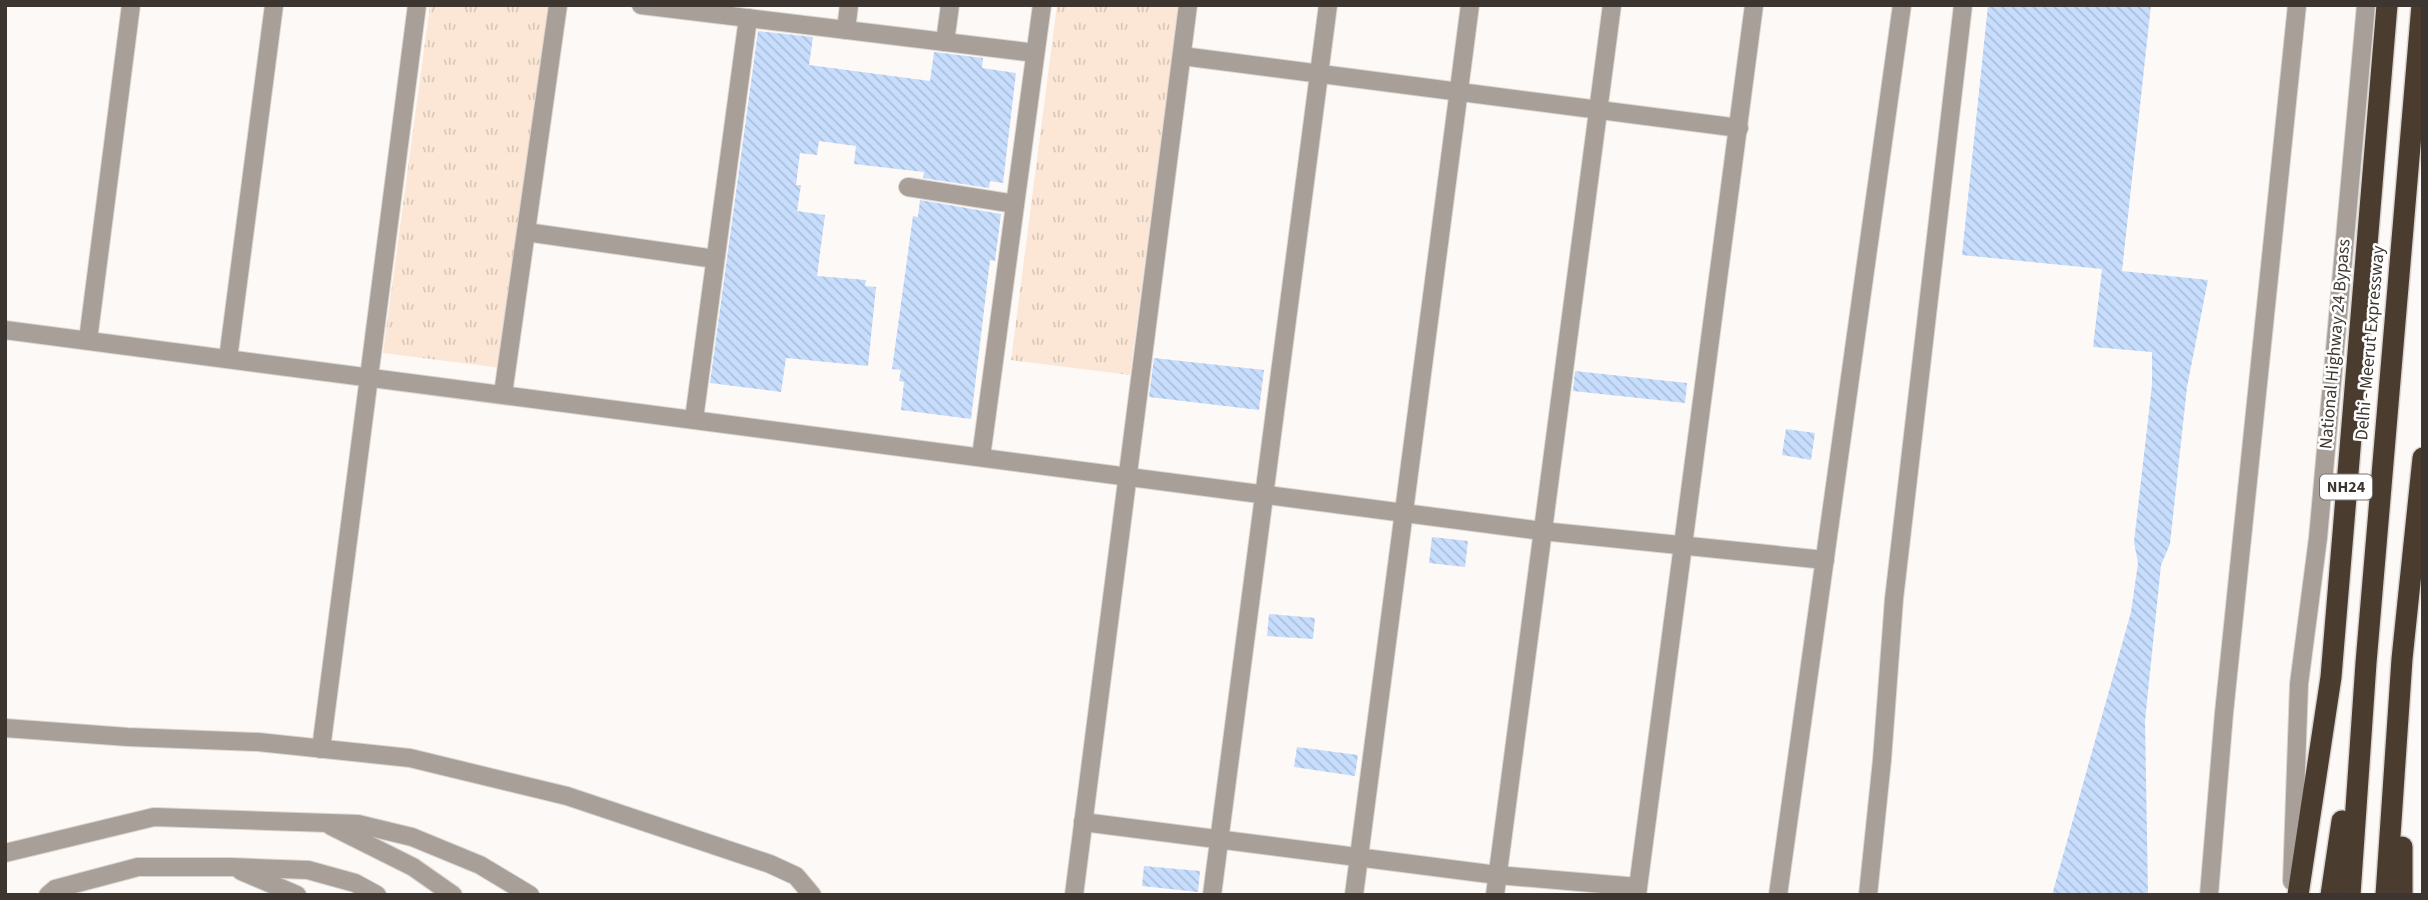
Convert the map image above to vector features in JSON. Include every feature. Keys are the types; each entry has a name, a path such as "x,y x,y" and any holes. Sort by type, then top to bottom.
{"highway":[{"name":"National Highway 24 Bypass","path":"2298,895 2331,677 2387,5"},
{"name":"Delhi - Meerut Expressway","path":"2350,895 2366,663 2422,5"},
{"path":"2386,895 2402,659 2423,458"},
{"path":"2402,659 2402,895"},
{"path":"2331,895 2366,663"}],"street":[{"path":"88,340 131,5"},
{"path":"229,359 274,5"},
{"path":"321,749 416,5"},
{"path":"503,394 558,5"},
{"path":"641,5 1035,52"},
{"path":"846,30 849,5"},
{"path":"945,42 950,5"},
{"path":"981,457 1042,5"},
{"path":"1074,895 1188,5"},
{"path":"1212,895 1328,5"},
{"path":"1354,895 1470,5"},
{"path":"1494,895 1612,5"},
{"path":"1083,822 1637,891 1754,5"},
{"path":"1778,895 1902,5"},
{"path":"1868,895 1882,760 1894,599 1963,5"},
{"path":"2209,895 2224,713 2297,5"},
{"path":"2292,895 2299,684 2318,538 2366,5"},
{"path":"694,419 748,18"},
{"path":"1182,56 1739,128"},
{"path":"908,187 1015,204"},
{"path":"526,232 715,259"},
{"path":"5,330 1542,531 1825,560"},
{"path":"5,728 128,737 258,742 410,758 567,796 770,864 796,876 811,895"},
{"path":"5,853 154,817 358,824 412,837 480,865 530,895"},
{"path":"324,822 413,867 453,895"},
{"path":"48,895 55,889 138,867 308,870 355,883 377,895"},
{"path":"231,867 297,895"}],"green space":[{"path":"430,5 550,5 501,368 383,353"},
{"path":"1057,5 1179,5 1130,375 1011,360"}],"building":[{"path":"1988,5 2151,5 2122,271 2208,280 2187,387 2170,544 2161,565 2145,721 2148,895 2052,895 2131,612 2138,563 2134,542 2152,385 2152,352 2093,347 2102,269 1962,255"},
{"path":"758,31 813,37 809,65 930,81 934,52 983,58 982,68 1016,73 1003,183 990,181 989,188 923,178 924,172 854,164 856,146 819,141 817,155 800,153 796,185 801,185 797,211 825,215 817,276 866,280 865,286 876,287 868,366 786,358 781,392 710,383"},
{"path":"920,200 1001,214 995,261 990,260 971,419 901,410 904,382 899,381 901,370 892,369 913,216 918,217"},
{"path":"1154,358 1264,370 1259,410 1149,397"},
{"path":"1575,371 1687,383 1685,403 1573,391"},
{"path":"1786,429 1815,433 1811,460 1782,455"},
{"path":"1432,537 1468,541 1465,567 1429,563"},
{"path":"1269,614 1315,618 1313,639 1267,636"},
{"path":"1297,747 1358,755 1355,776 1294,767"},
{"path":"1144,866 1200,871 1198,892 1142,886"}]}
